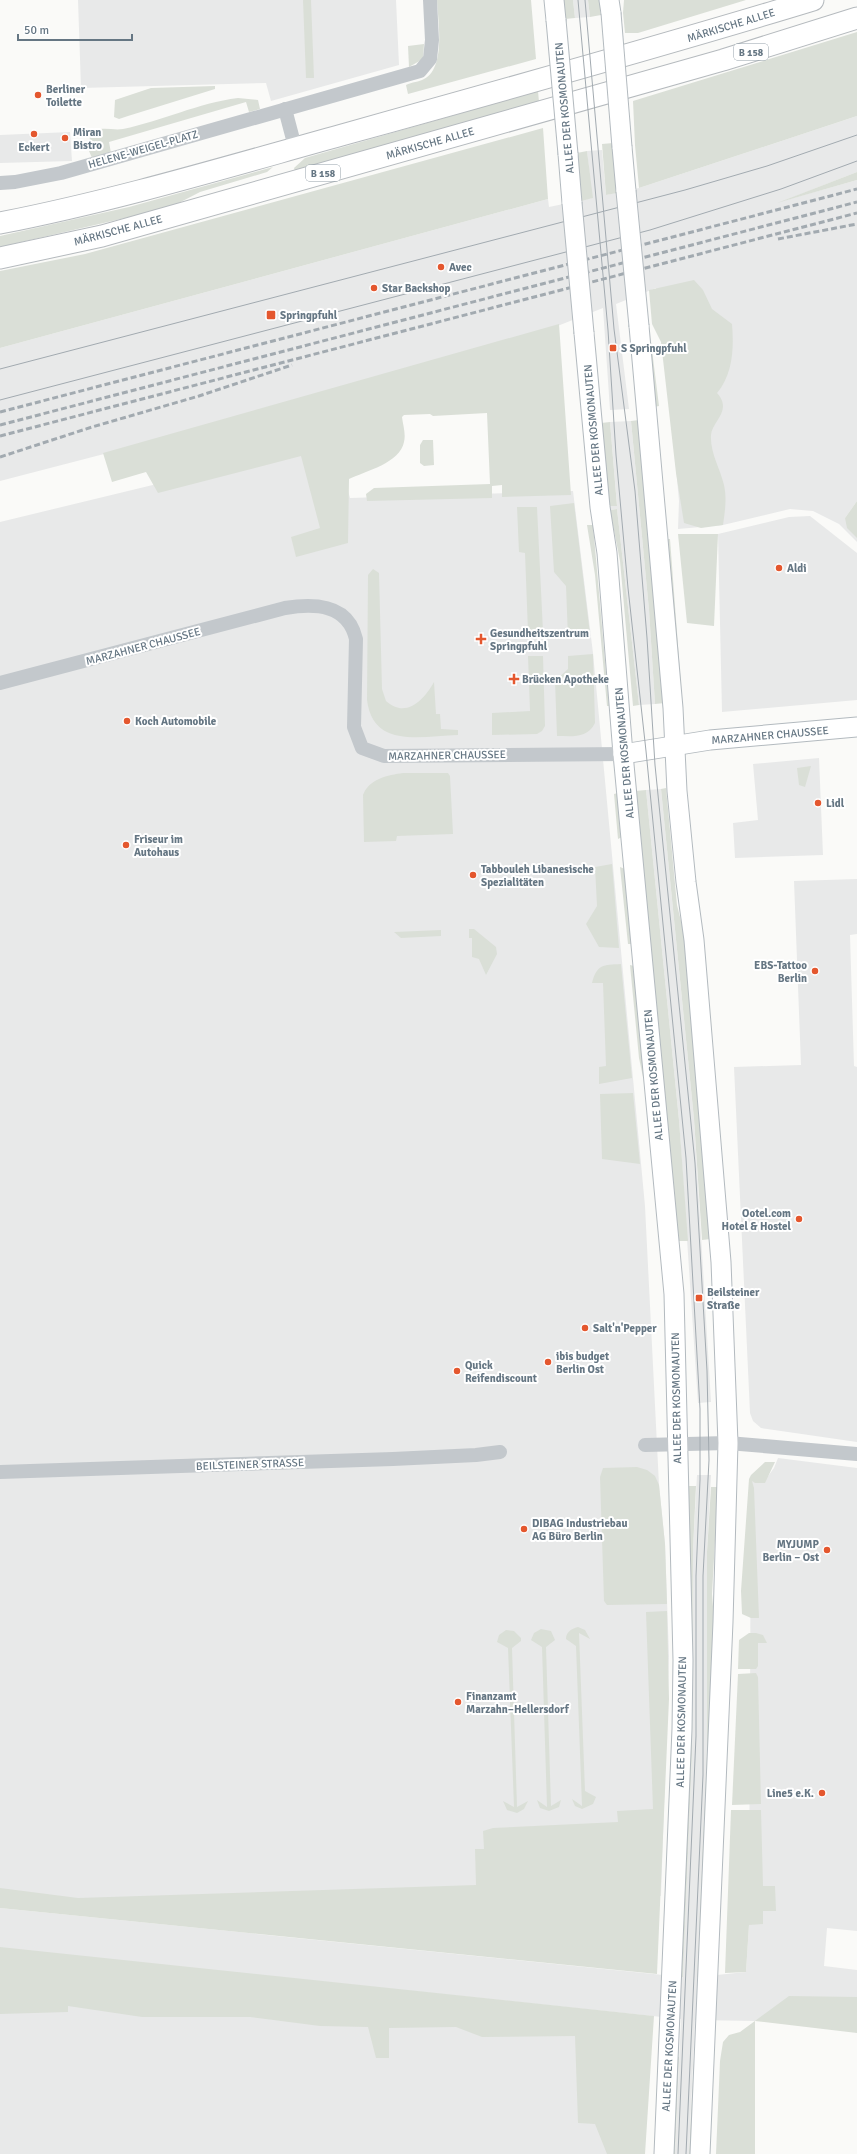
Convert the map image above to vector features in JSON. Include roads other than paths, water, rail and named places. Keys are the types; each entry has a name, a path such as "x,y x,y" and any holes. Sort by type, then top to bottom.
{"main road":[{"name":"ALLEE DER KOSMONAUTEN","path":"554,0 600,507 607,552 623,754 674,1294 682,1660 672,1969 664,2154"},
{"name":"MÄRKISCHE ALLEE","path":"0,223 97,202 296,148 716,30 813,0"},
{"path":"610,7 639,326 686,882 694,940 721,1262 728,1443 724,1606 700,2154"},
{"name":"MÄRKISCHE ALLEE","path":"0,258 102,236 723,60 857,18"},
{"path":"177,214 208,193 284,171 292,165 296,148"},
{"name":"MARZAHNER CHAUSSEE","path":"623,754 710,740 857,727"}],"street":[{"name":"HELENE-WEIGEL-PLATZ","path":"0,183 15,182 61,173 285,108 420,71 430,59 432,40 430,0"},
{"path":"285,108 296,148"},
{"name":"MARZAHNER CHAUSSEE","path":"0,684 285,608 319,606 328,608 345,617 354,630 356,639 354,727 362,748 384,756 623,754"},
{"path":"645,1445 677,1443 728,1443 857,1454"},
{"name":"BEILSTEINER STRASSE","path":"0,1472 476,1455 500,1452"}],"tram line":[{"path":"578,0 608,330 616,455 628,588 646,751 686,1158 700,1409 700,1480 696,1576 696,1736 678,2154"},
{"path":"585,0 614,329 635,491 647,638 655,765 695,1163 707,1371 709,1460 703,1576 703,1775 686,2154"},
{"path":"0,369 685,190 767,166 857,135"},
{"path":"0,400 650,230 781,189 857,161"}],"railway":[{"path":"0,412 857,189"},
{"path":"0,425 857,202"},
{"path":"0,436 857,213"},
{"path":"778,239 857,224"},
{"path":"0,457 92,427 199,396 292,365"}],"place":[{"name":"Berliner Toilette","path":"38,95"},
{"name":"Eckert","path":"34,134"},
{"name":"Miran Bistro","path":"65,138"},
{"name":"Avec","path":"441,267"},
{"name":"Star Backshop","path":"374,288"},
{"name":"Springpfuhl","path":"271,315"},
{"name":"S Springpfuhl","path":"613,348"},
{"name":"Aldi","path":"779,568"},
{"name":"Gesundheitszentrum Springpfuhl","path":"481,639"},
{"name":"Brücken Apotheke","path":"514,679"},
{"name":"Koch Automobile","path":"127,721"},
{"name":"Lidl","path":"818,803"},
{"name":"Friseur im Autohaus","path":"126,845"},
{"name":"Tabbouleh Libanesische Spezialitäten","path":"473,875"},
{"name":"EBS-Tattoo Berlin","path":"815,971"},
{"name":"Ootel.com Hotel & Hostel","path":"799,1219"},
{"name":"Beilsteiner Straße","path":"699,1298"},
{"name":"Salt'n'Pepper","path":"585,1328"},
{"name":"ibis budget Berlin Ost","path":"548,1362"},
{"name":"Quick Reifendiscount","path":"457,1371"},
{"name":"DIBAG Industriebau AG Büro Berlin","path":"524,1529"},
{"name":"MYJUMP Berlin – Ost","path":"827,1550"},
{"name":"Finanzamt Marzahn–Hellersdorf","path":"458,1702"},
{"name":"Line5 e.K.","path":"822,1793"}]}
